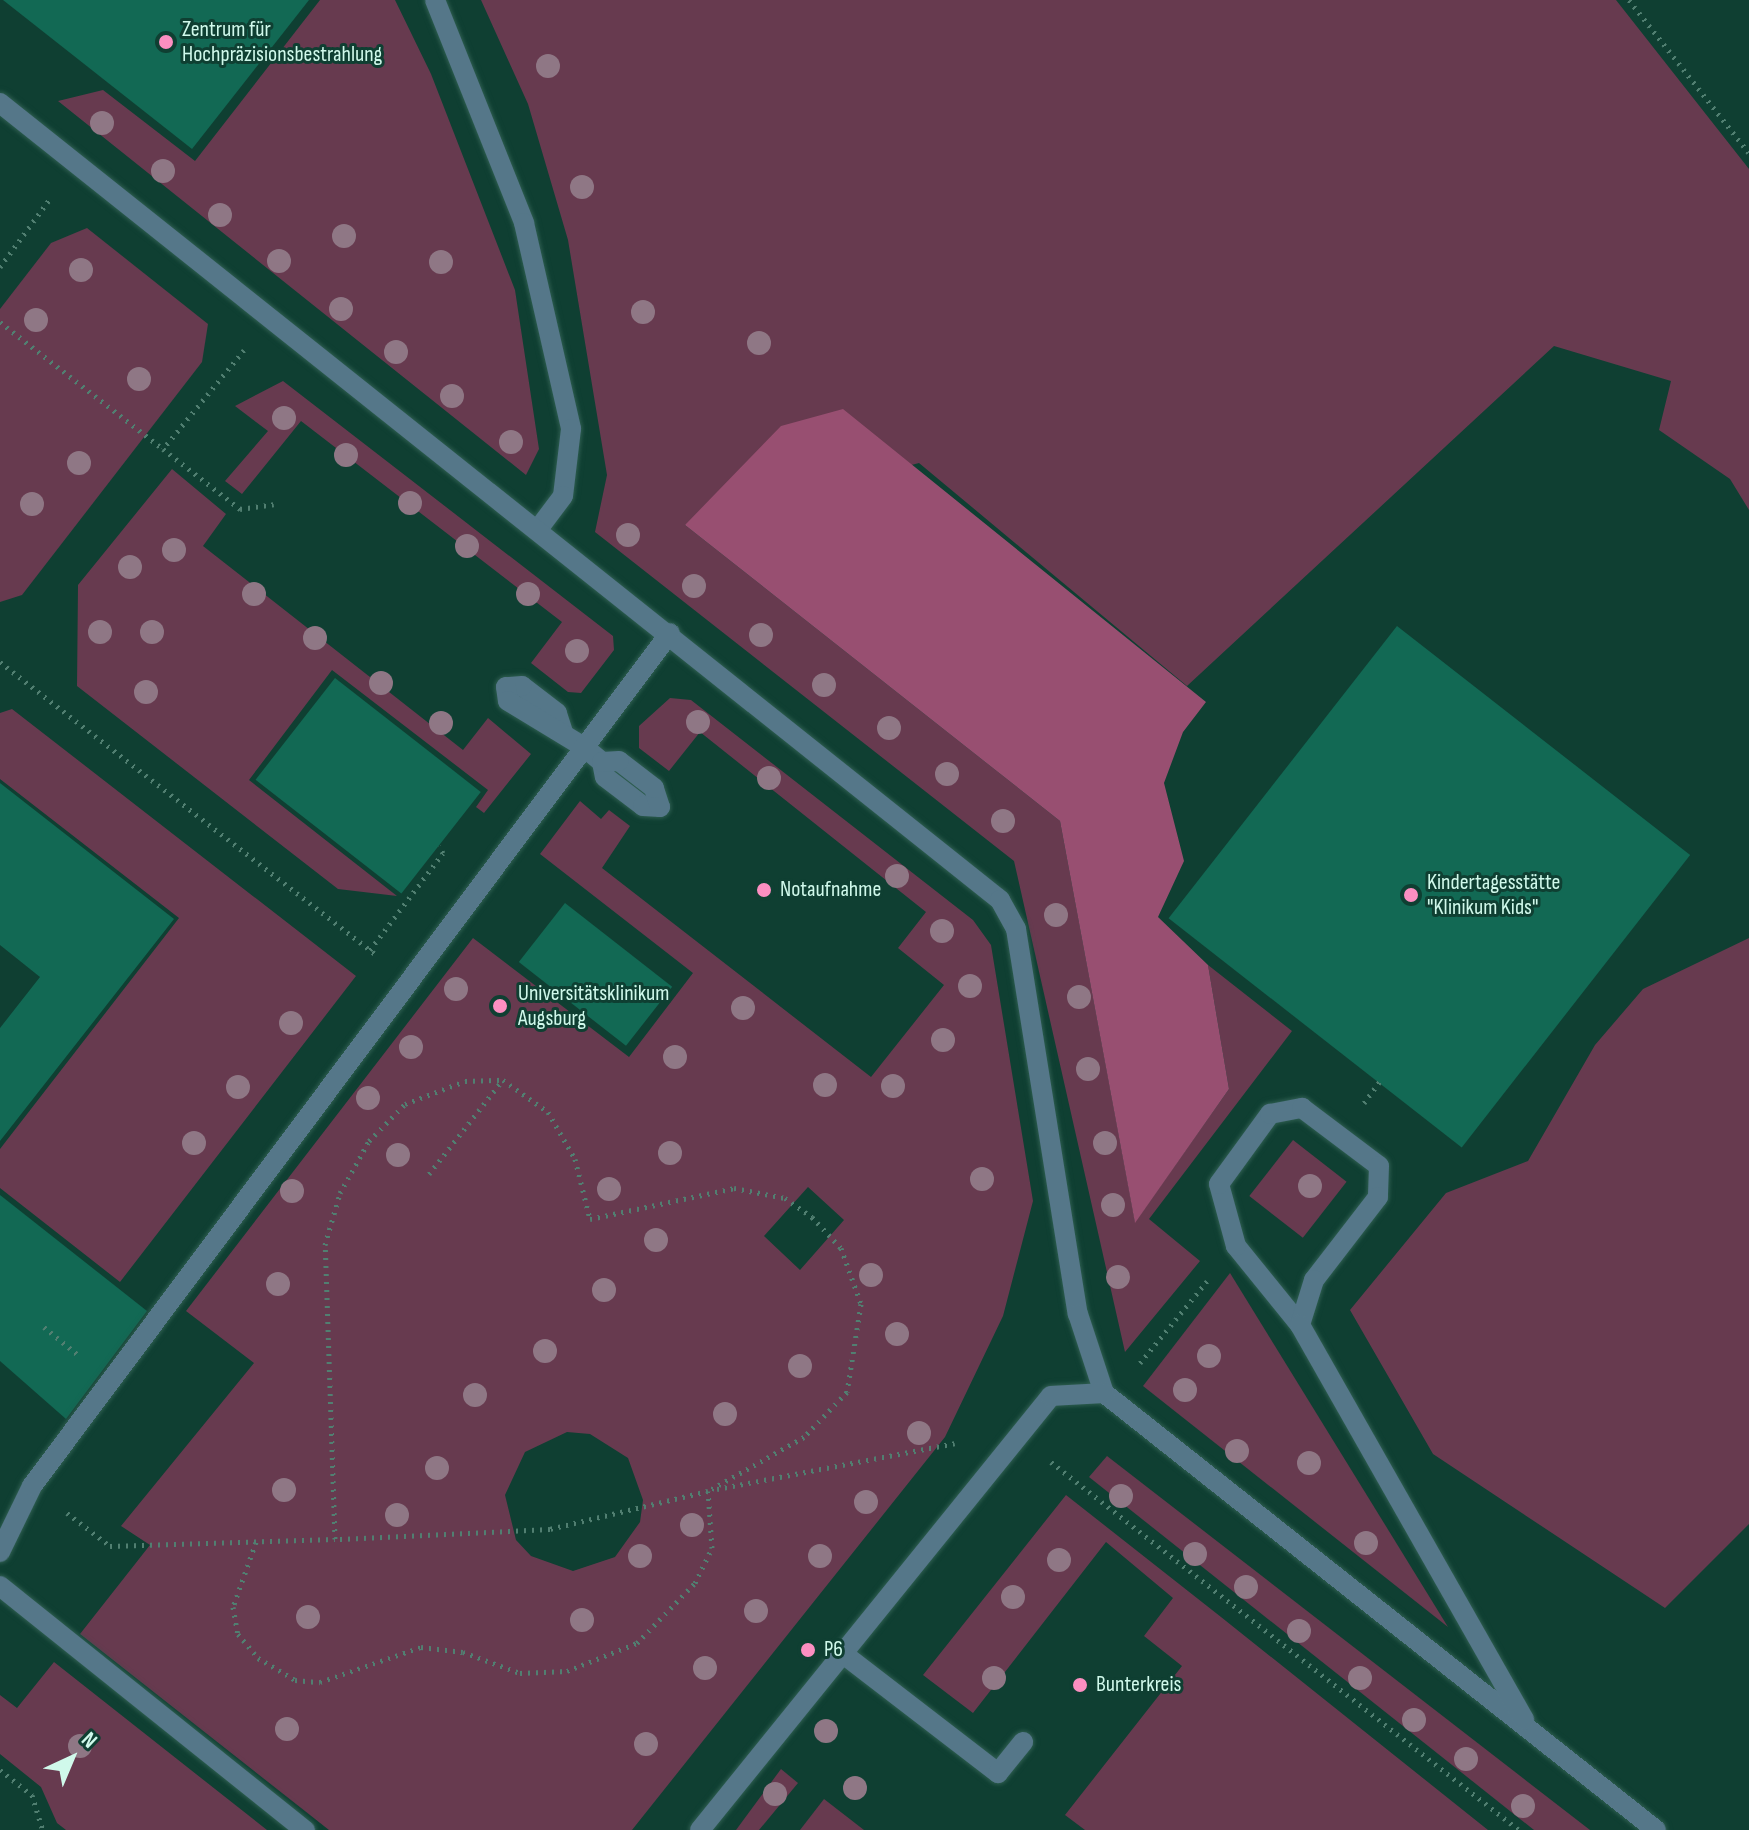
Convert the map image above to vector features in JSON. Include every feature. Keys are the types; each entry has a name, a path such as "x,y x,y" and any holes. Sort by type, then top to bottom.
{"lane":[{"path":"435,0 524,223 571,429 563,496 540,527"},
{"path":"0,103 540,527 1000,900 1016,929 1078,1314 1104,1393 1656,1830"},
{"path":"0,1552 32,1486 407,980 670,633"},
{"path":"563,732 602,762"},
{"path":"1300,1325 1314,1280 1378,1197 1379,1166 1302,1108 1270,1114 1219,1184 1236,1246 1300,1325 1530,1731"},
{"path":"700,1830 1051,1396 1104,1393"},
{"path":"0,1586 305,1830"},
{"path":"842,1653 998,1773 1023,1742"}],"path":[{"path":"1629,0 1749,153"},
{"path":"0,267 76,163"},
{"path":"163,449 271,317"},
{"path":"0,322 240,509 274,504"},
{"path":"0,662 407,980"},
{"path":"370,950 443,853 439,846"},
{"path":"429,1174 503,1080"},
{"path":"335,1539 325,1245 340,1193 369,1141 405,1104 465,1081 503,1080 548,1112 575,1159 590,1219 683,1196 757,1190 812,1217 846,1257 861,1304 847,1392 804,1437 708,1491"},
{"path":"1104,1393 1135,1370 1236,1246"},
{"path":"32,1486 110,1546 550,1529 708,1491 1017,1436 1519,1830"},
{"path":"256,1542 233,1607 238,1634 258,1658 295,1680 320,1682 421,1647 463,1652 520,1673 567,1671 637,1643 695,1583 712,1548 708,1491"},
{"path":"0,1770 32,1795 43,1830"}],"shaded area":[{"path":"320,0 395,0 431,74 515,290 539,449 526,475 58,101 103,90 195,161"},
{"path":"481,0 1616,0 1749,169 1749,510 1730,479 1659,430 1671,381 1554,346 1187,686 919,463 685,525 1060,821 1135,1222 1229,1089 1208,965 1292,1031 1149,1219 1200,1261 1125,1352 1014,861 595,532 607,475 568,240 528,104"},
{"path":"87,228 208,324 202,362 22,595 0,602 0,309 51,243"},
{"path":"283,381 613,636 614,650 581,693 568,692 531,663 562,622 301,421 242,494 225,481 268,431 235,406"},
{"path":"843,409 1206,702 1183,732 1164,783 1184,861 1158,917 1208,965 1229,1089 1135,1223 1060,821 685,525 781,426"},
{"path":"172,469 226,514 203,546 463,750 488,718 531,754 484,813 476,807 488,790 332,670 249,780 397,896 338,889 77,686 78,585"},
{"path":"670,698 691,700 973,920 991,945 1033,1201 1003,1316 945,1437 632,1830 329,1830 80,1634 150,1545 121,1526 254,1363 186,1311 473,938 629,1057 693,973 540,854 580,801 601,819 609,810 630,826 602,868 871,1077 944,985 898,948 926,912 700,732 669,771 639,748 639,726","holes":["808,1187 844,1220 800,1270 764,1236","567,1432 590,1434 628,1458 643,1500 640,1522 615,1557 573,1571 531,1556 516,1540 505,1495 525,1452"]},
{"path":"12,709 356,976 120,1282 0,1188 0,1149 179,918 0,779 0,713"},
{"path":"1749,938 1749,1524 1665,1608 1433,1454 1350,1310 1446,1193 1528,1161 1595,1045 1643,989"},
{"path":"1293,1140 1347,1182 1303,1238 1249,1196"},
{"path":"1230,1273 1448,1627 1143,1386"},
{"path":"1107,1456 1590,1830 1534,1830 1089,1477"},
{"path":"1066,1495 1488,1830 1085,1830 1065,1815 1182,1666 1144,1636 1173,1598 1106,1542 973,1713 923,1675"},
{"path":"54,1662 267,1830 66,1830 57,1823 41,1787 0,1754 0,1695 17,1708"},
{"path":"781,1769 798,1783 759,1830 736,1830"},
{"path":"824,1799 864,1830 800,1830"}],"building":[{"name":"Zentrum für Hochpräzisionsbestrahlung","path":"3,0 309,0 192,149"},
{"path":"1397,626 1690,855 1462,1147 1169,918"},
{"path":"335,678 481,792 401,894 256,780"},
{"path":"0,783 174,919 0,1141 0,1028 40,977 0,945"},
{"path":"565,903 672,987 626,1046 519,962"},
{"path":"0,1195 147,1311 66,1419 0,1361"}],"place":[{"name":"Zentrum für Hochpräzisionsbestrahlung","path":"166,42"},
{"name":"Notaufnahme","path":"764,890"},
{"name":"Kindertagesstätte \"Klinikum Kids\"","path":"1411,895"},
{"name":"Universitätsklinikum Augsburg","path":"500,1006"},
{"name":"P6","path":"808,1650"},
{"name":"Bunterkreis","path":"1080,1685"}]}
